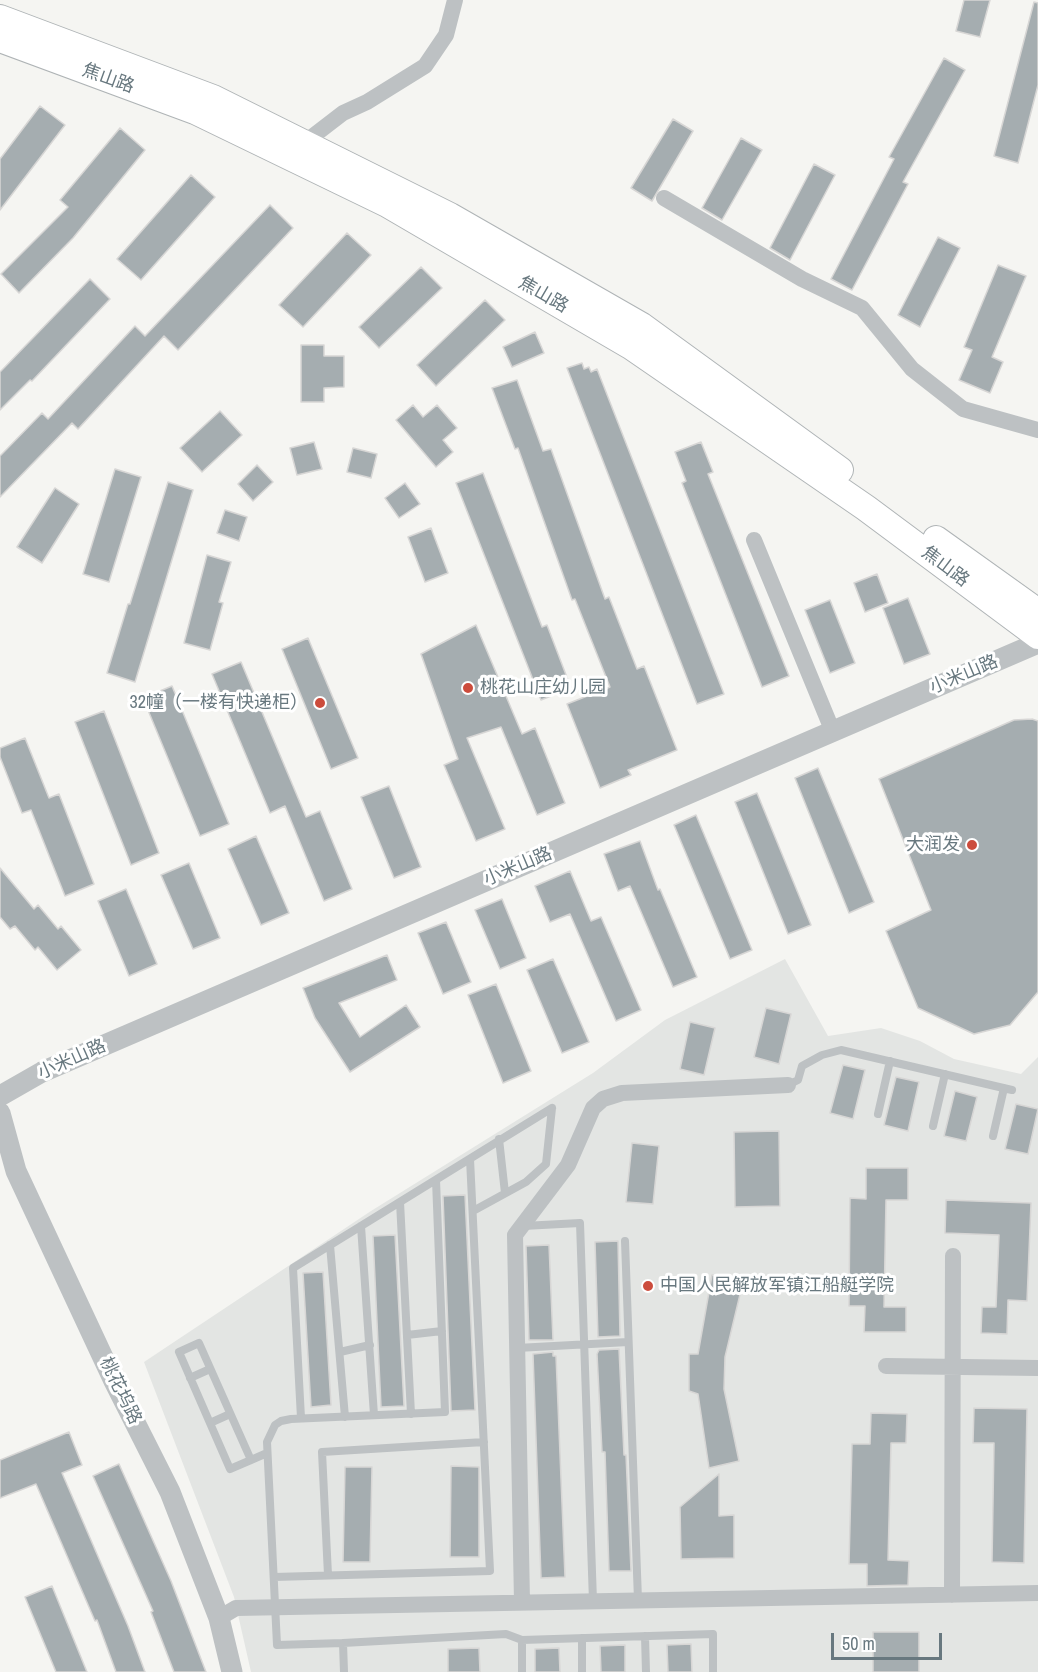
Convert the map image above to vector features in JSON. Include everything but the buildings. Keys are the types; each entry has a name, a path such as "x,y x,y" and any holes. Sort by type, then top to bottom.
{"main road":[{"name":"焦山路","path":"0,18 213,98 450,216 642,326 1038,612"},
{"name":"焦山路","path":"0,39 195,111 397,210 632,347 866,508 1038,636"}],"street":[{"path":"304,143 343,113 367,102 425,66 446,36 455,0"},
{"path":"664,198 802,279 862,308 912,369 963,409 1038,430"},
{"path":"754,540 833,732"},
{"name":"小米山路","path":"0,1096 53,1068 1038,643"},
{"path":"522,1602 515,1235 568,1165 593,1107 603,1099 622,1093 788,1085"},
{"name":"桃花坞路","path":"0,1113 16,1171 114,1381 170,1492 219,1618 232,1672"},
{"path":"952,1595 953,1256"},
{"path":"886,1366 1038,1368"},
{"path":"219,1618 236,1608 1038,1593"}],"lane":[{"path":"788,1085 798,1080 802,1066 822,1055 841,1050 1008,1089 993,1136"},
{"path":"878,1114 890,1061"},
{"path":"933,1126 945,1074"},
{"path":"301,1418 293,1268 552,1108 546,1164 526,1182 472,1211"},
{"path":"499,1139 505,1193"},
{"path":"274,1577 490,1571 470,1159"},
{"path":"436,1180 445,1412 301,1418 281,1421 275,1425 267,1442 267,1453 277,1645 506,1634 522,1640 713,1634 713,1672"},
{"path":"400,1202 411,1414"},
{"path":"522,1226 579,1223 593,1601"},
{"path":"361,1226 374,1415"},
{"path":"625,1241 638,1600"},
{"path":"330,1245 345,1417"},
{"path":"407,1335 442,1331"},
{"path":"518,1348 628,1342"},
{"path":"251,1460 199,1343 179,1352 230,1469 251,1460 267,1453"},
{"path":"340,1352 370,1345"},
{"path":"190,1378 210,1369"},
{"path":"210,1423 230,1414"},
{"path":"328,1575 322,1452 484,1442"},
{"path":"645,1636 646,1672"},
{"path":"582,1638 582,1672"},
{"path":"522,1640 522,1672"},
{"path":"343,1643 344,1672"}],"shaded area":[{"name":"中国人民解放军镇江船艇学院","path":"785,959 828,1036 881,1028 920,1041 954,1059 1021,1074 1038,1057 1038,1672 251,1672 234,1597 144,1362 371,1211 593,1073 665,1020"}],"place":[{"name":"桃花山庄幼儿园","path":"468,688"},
{"name":"32幢（一楼有快递柜）","path":"320,703"},
{"name":"大润发","path":"972,845"},
{"name":"中国人民解放军镇江船艇学院","path":"648,1286"}]}
